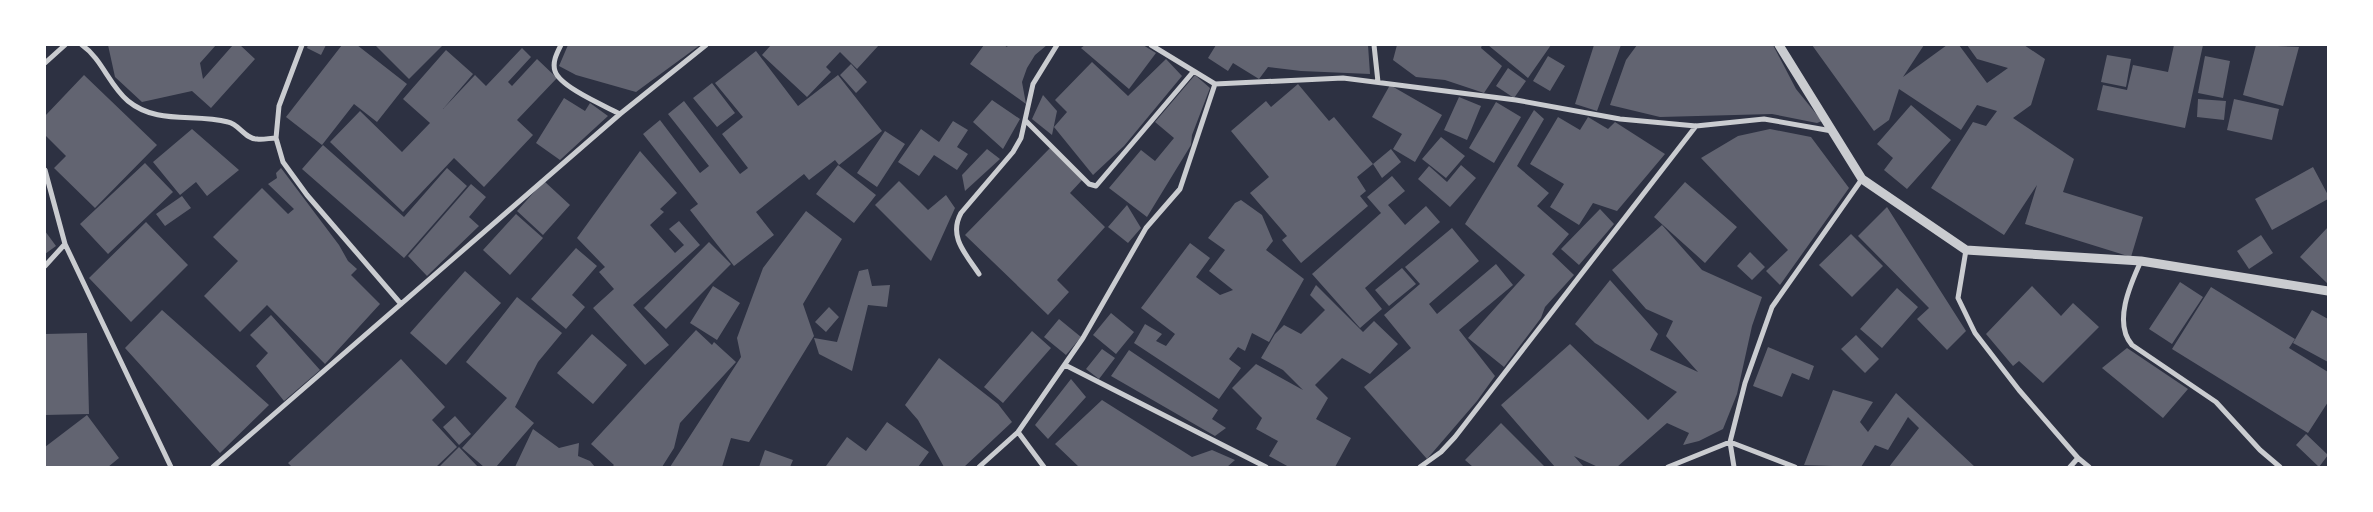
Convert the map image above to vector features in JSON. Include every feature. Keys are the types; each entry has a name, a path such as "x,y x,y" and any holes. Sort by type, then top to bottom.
{"street":[{"path":"45,63 65,45"},
{"path":"82,45 91,51 119,92 128,101 147,112 166,117 231,122 252,138 276,138"},
{"path":"302,45 279,106 276,138 283,162 307,195 401,304"},
{"path":"561,45 554,65 558,77 566,84 620,114"},
{"path":"213,467 620,114 706,45"},
{"path":"979,274 959,242 955,232 956,223 961,213 1013,152 1021,138 1033,84 1057,45"},
{"path":"1151,45 1215,84 1343,78 1516,100 1620,119 1696,126 1764,119 1832,131"},
{"path":"1374,45 1378,82"},
{"path":"1779,45 1862,179 1966,250 2141,261 2328,291"},
{"path":"1026,121 1084,180 1092,186 1096,186 1193,72"},
{"path":"978,467 1018,432 1083,338 1146,228 1180,189 1215,84"},
{"path":"1420,467 1441,452 1455,436 1696,126"},
{"path":"45,170 65,244 171,467"},
{"path":"1734,467 1730,442 1745,383 1772,307 1862,179"},
{"path":"45,266 65,244"},
{"path":"1966,250 1958,298 1975,333 2018,390 2078,458 2089,467"},
{"path":"2141,261 2129,286 2124,323 2125,336 2132,345 2216,402 2260,450 2280,467"},
{"path":"1065,365 1266,467"},
{"path":"1018,432 1044,467"},
{"path":"1668,467 1730,442 1795,467"},
{"path":"2070,467 2078,458"}],"building":[{"path":"108,45 216,45 200,63 203,79 233,45 240,45 255,59 211,108 192,91 142,102 115,77"},
{"path":"308,45 326,45 321,55 307,48"},
{"path":"342,45 357,45 407,84 377,122 354,104 322,145 286,117"},
{"path":"375,45 443,45 409,79"},
{"path":"568,45 700,45 636,92 576,75 559,66"},
{"path":"771,45 879,45 857,69 840,52 826,67 831,72 807,97 762,55"},
{"path":"984,45 1004,45 1007,47 1008,45 1047,45 1035,55 1027,68 1022,82 1026,104 970,64"},
{"path":"1085,45 1143,45 1156,53 1129,89 1081,48"},
{"path":"1216,45 1368,45 1370,74 1301,71 1268,67 1259,79 1233,63 1228,71 1208,58"},
{"path":"1397,45 1482,45 1481,48 1502,66 1484,93 1445,80 1416,77 1393,60"},
{"path":"1488,45 1551,45 1528,78"},
{"path":"1594,45 1621,45 1597,111 1575,104"},
{"path":"1637,45 1773,45 1796,89 1822,121 1817,123 1772,114 1660,117 1610,105 1626,60"},
{"path":"1812,45 1924,45 1903,77 1947,45 1959,45 1987,83 2008,68 1977,59 1967,45 2024,45 2045,59 2031,105 2013,118 2074,159 2063,192 2143,217 2131,257 2025,224 2037,185 2004,235 1931,188 1973,122 1986,126 1997,111 1977,105 1961,130 1899,89 1889,120 1874,131"},
{"path":"2174,45 2203,45 2185,128 2097,110 2103,85 2127,90 2133,65 2168,72"},
{"path":"2256,45 2299,47 2283,106 2243,95"},
{"path":"522,48 531,57 508,82 512,86 537,59 557,78 517,120 533,135 484,187 454,158 403,212 330,142 360,111 402,152 430,123 403,99 446,50 473,74 443,109 475,75 486,86"},
{"path":"756,51 798,106 838,75 882,131 839,165 835,160 809,180 804,174 756,212 774,235 734,266 690,210 698,204 643,134 660,120 700,173 709,166 668,114 684,101 740,174 748,168 722,134 743,117 715,83"},
{"path":"2107,55 2131,59 2126,87 2101,82"},
{"path":"1548,56 1565,66 1550,91 1533,81"},
{"path":"2205,56 2230,61 2223,98 2198,93"},
{"path":"1166,59 1182,76 1124,146 1093,175 1054,127 1067,112 1055,100 1092,62 1128,96"},
{"path":"851,64 867,82 856,93 840,75"},
{"path":"1508,68 1526,81 1514,98 1496,86"},
{"path":"84,75 157,145 95,208 54,168 66,156 45,135 45,116"},
{"path":"1195,75 1210,88 1192,135 1191,145 1147,217 1109,188 1141,150 1155,161 1174,138 1155,122"},
{"path":"712,83 735,113 717,127 693,98"},
{"path":"1298,84 1329,121 1334,117 1373,164 1357,177 1366,191 1360,196 1368,206 1301,263 1282,240 1287,236 1250,193 1269,177 1231,131 1266,101 1271,107"},
{"path":"1390,85 1442,115 1415,162 1393,149 1402,134 1372,117"},
{"path":"1043,95 1057,111 1052,135 1032,119"},
{"path":"1459,97 1481,106 1467,140 1444,130"},
{"path":"564,98 585,111 590,103 608,116 560,160 536,143"},
{"path":"2198,99 2226,101 2224,120 2197,117"},
{"path":"2234,99 2279,109 2272,140 2227,130"},
{"path":"992,100 1020,119 1003,149 973,122"},
{"path":"1496,102 1521,117 1494,163 1469,148"},
{"path":"1911,105 1951,140 1907,189 1884,170 1893,158 1877,144"},
{"path":"1534,110 1544,119 1517,166 1549,193 1537,206 1569,234 1552,254 1574,275 1545,307 1541,318 1504,367 1468,338 1525,275 1465,224"},
{"path":"1558,117 1580,130 1588,117 1608,129 1615,122 1665,154 1617,211 1593,203 1579,225 1550,207 1564,184 1530,164"},
{"path":"953,121 968,130 957,147 968,154 957,170 934,155 919,176 898,162 921,129 939,142"},
{"path":"192,129 239,170 207,196 196,182 180,195 153,162"},
{"path":"1770,129 1811,137 1849,188 1780,285 1766,271 1788,250 1701,158 1738,136"},
{"path":"885,131 905,144 877,187 857,173"},
{"path":"1441,137 1465,156 1446,178 1422,159"},
{"path":"323,145 404,217 447,168 467,186 404,258 302,169"},
{"path":"1050,148 1083,179 1070,193 1105,227 1057,280 1069,292 1048,315 965,235"},
{"path":"987,149 1000,159 965,191 962,175"},
{"path":"1391,149 1401,162 1382,178 1373,164"},
{"path":"640,151 677,193 660,209 664,212 650,225 675,253 684,245 669,229 679,221 700,245 633,305 669,345 645,365 593,308 614,289 599,272 605,267 577,238"},
{"path":"145,163 173,192 108,254 80,224"},
{"path":"838,165 876,195 854,223 816,194"},
{"path":"1461,165 1476,178 1450,207 1418,179 1429,166 1447,182"},
{"path":"2313,167 2328,195 2328,199 2272,230 2255,199"},
{"path":"281,168 339,245 348,261 357,269 351,275 380,304 325,364 267,305 240,332 204,296 238,261 213,237 262,188 288,214 294,209 268,184 277,178 276,173"},
{"path":"1392,176 1405,191 1388,205 1405,225 1426,206 1440,222 1365,288 1382,309 1360,328 1312,274 1381,213 1367,197"},
{"path":"544,181 570,205 543,235 517,211"},
{"path":"899,181 928,210 946,195 955,208 931,261 875,205"},
{"path":"1685,182 1737,227 1705,263 1654,217"},
{"path":"471,184 486,197 469,217 479,226 427,276 408,256"},
{"path":"182,196 191,208 165,226 156,214"},
{"path":"1241,200 1262,215 1273,241 1266,250 1304,279 1269,342 1252,333 1245,351 1238,347 1229,359 1241,368 1219,399 1134,343 1145,324 1162,334 1156,341 1166,346 1175,334 1141,308 1190,243 1210,258 1196,277 1220,295 1233,290 1209,271 1225,250 1208,238 1235,203"},
{"path":"1127,205 1141,228 1128,243 1108,227"},
{"path":"1887,207 1966,331 1947,350 1917,319 1929,308 1858,236"},
{"path":"1600,209 1614,224 1579,265 1561,249"},
{"path":"806,211 842,239 803,304 814,336 749,442 731,438 722,467 670,467 741,357 737,338 763,268"},
{"path":"516,214 543,238 510,275 483,250"},
{"path":"146,222 188,265 131,322 89,278"},
{"path":"1662,225 1702,270 1762,297 1752,326 1737,394 1723,429 1699,441 1683,445 1689,433 1667,423 1617,467 1598,467 1574,456 1584,467 1555,467 1501,405 1570,344 1648,420 1677,392 1595,343 1575,324 1610,280 1658,334 1650,350 1698,372 1666,336 1673,321 1646,309 1612,270"},
{"path":"2328,227 2328,284 2300,257"},
{"path":"1452,228 1479,261 1429,304 1437,314 1496,264 1513,285 1459,330 1495,376 1477,401 1427,459 1364,387 1411,348 1384,315 1420,284 1405,267"},
{"path":"45,231 56,246 45,254"},
{"path":"1851,234 1883,266 1852,297 1819,265"},
{"path":"2261,235 2273,253 2249,269 2237,251"},
{"path":"709,242 731,264 666,329 644,308"},
{"path":"576,248 597,266 572,295 585,307 566,329 531,299"},
{"path":"1750,252 1765,267 1752,280 1737,266"},
{"path":"1402,268 1416,284 1389,306 1375,290"},
{"path":"868,269 872,286 890,285 887,307 868,305 852,371 819,354 814,338 837,342 859,271"},
{"path":"465,271 501,303 446,365 410,333"},
{"path":"2180,282 2203,297 2172,344 2149,329"},
{"path":"1316,285 1363,332 1374,321 1398,344 1370,374 1342,358 1315,385 1328,398 1316,419 1351,438 1335,467 1289,467 1269,456 1278,441 1256,429 1262,418 1232,388 1256,364 1303,390 1283,370 1261,358 1275,334 1284,325 1301,334 1325,310 1310,295"},
{"path":"713,286 740,303 717,340 690,323"},
{"path":"2032,286 2061,316 2073,303 2099,327 2043,383 2019,361 2013,366 1986,334"},
{"path":"2211,287 2295,339 2289,348 2328,372 2328,402 2308,433 2172,349"},
{"path":"1897,288 1918,307 1882,348 1860,329"},
{"path":"517,297 562,333 538,362 515,407 534,423 496,467 484,467 462,448 507,398 466,362"},
{"path":"829,307 839,317 826,332 815,322"},
{"path":"162,310 269,405 220,453 125,348"},
{"path":"2312,310 2328,319 2328,362 2293,343"},
{"path":"1111,313 1134,332 1116,354 1093,335"},
{"path":"271,315 320,370 284,401 256,366 268,353 250,335"},
{"path":"1059,319 1081,337 1066,355 1044,337"},
{"path":"696,330 712,345 714,342 736,362 680,423 674,448 662,467 612,467 614,465 591,444"},
{"path":"1032,331 1051,348 1003,403 984,387"},
{"path":"87,333 89,414 45,415 45,334"},
{"path":"592,334 627,365 593,404 557,373"},
{"path":"1856,335 1879,359 1865,373 1841,349"},
{"path":"1768,347 1814,366 1809,380 1792,373 1782,397 1753,386"},
{"path":"2127,348 2188,389 2163,418 2102,368"},
{"path":"1102,349 1115,358 1099,379 1086,369"},
{"path":"1129,350 1218,410 1212,419 1226,428 1215,436 1111,376"},
{"path":"939,358 998,404 1012,422 964,467 944,467 918,420 905,405"},
{"path":"401,359 445,407 432,420 457,447 436,467 292,467 288,463"},
{"path":"1071,379 1086,397 1048,439 1035,425"},
{"path":"1833,390 1873,402 1860,422 1868,432 1896,393 1975,467 1889,467 1919,428 1908,417 1888,450 1875,445 1861,467 1804,465"},
{"path":"1102,400 1192,457 1212,450 1235,460 1227,467 1079,467 1055,444"},
{"path":"87,415 119,458 108,467 45,467 45,447"},
{"path":"455,416 471,434 459,445 443,427"},
{"path":"887,422 929,452 918,467 826,466 847,437 866,451"},
{"path":"1501,423 1545,467 1473,467 1465,460"},
{"path":"533,429 559,448 579,443 578,456 590,461 595,467 515,467"},
{"path":"2306,434 2328,455 2319,467 2296,445"},
{"path":"459,447 478,467 439,467"},
{"path":"765,450 793,460 790,467 759,467"}]}
